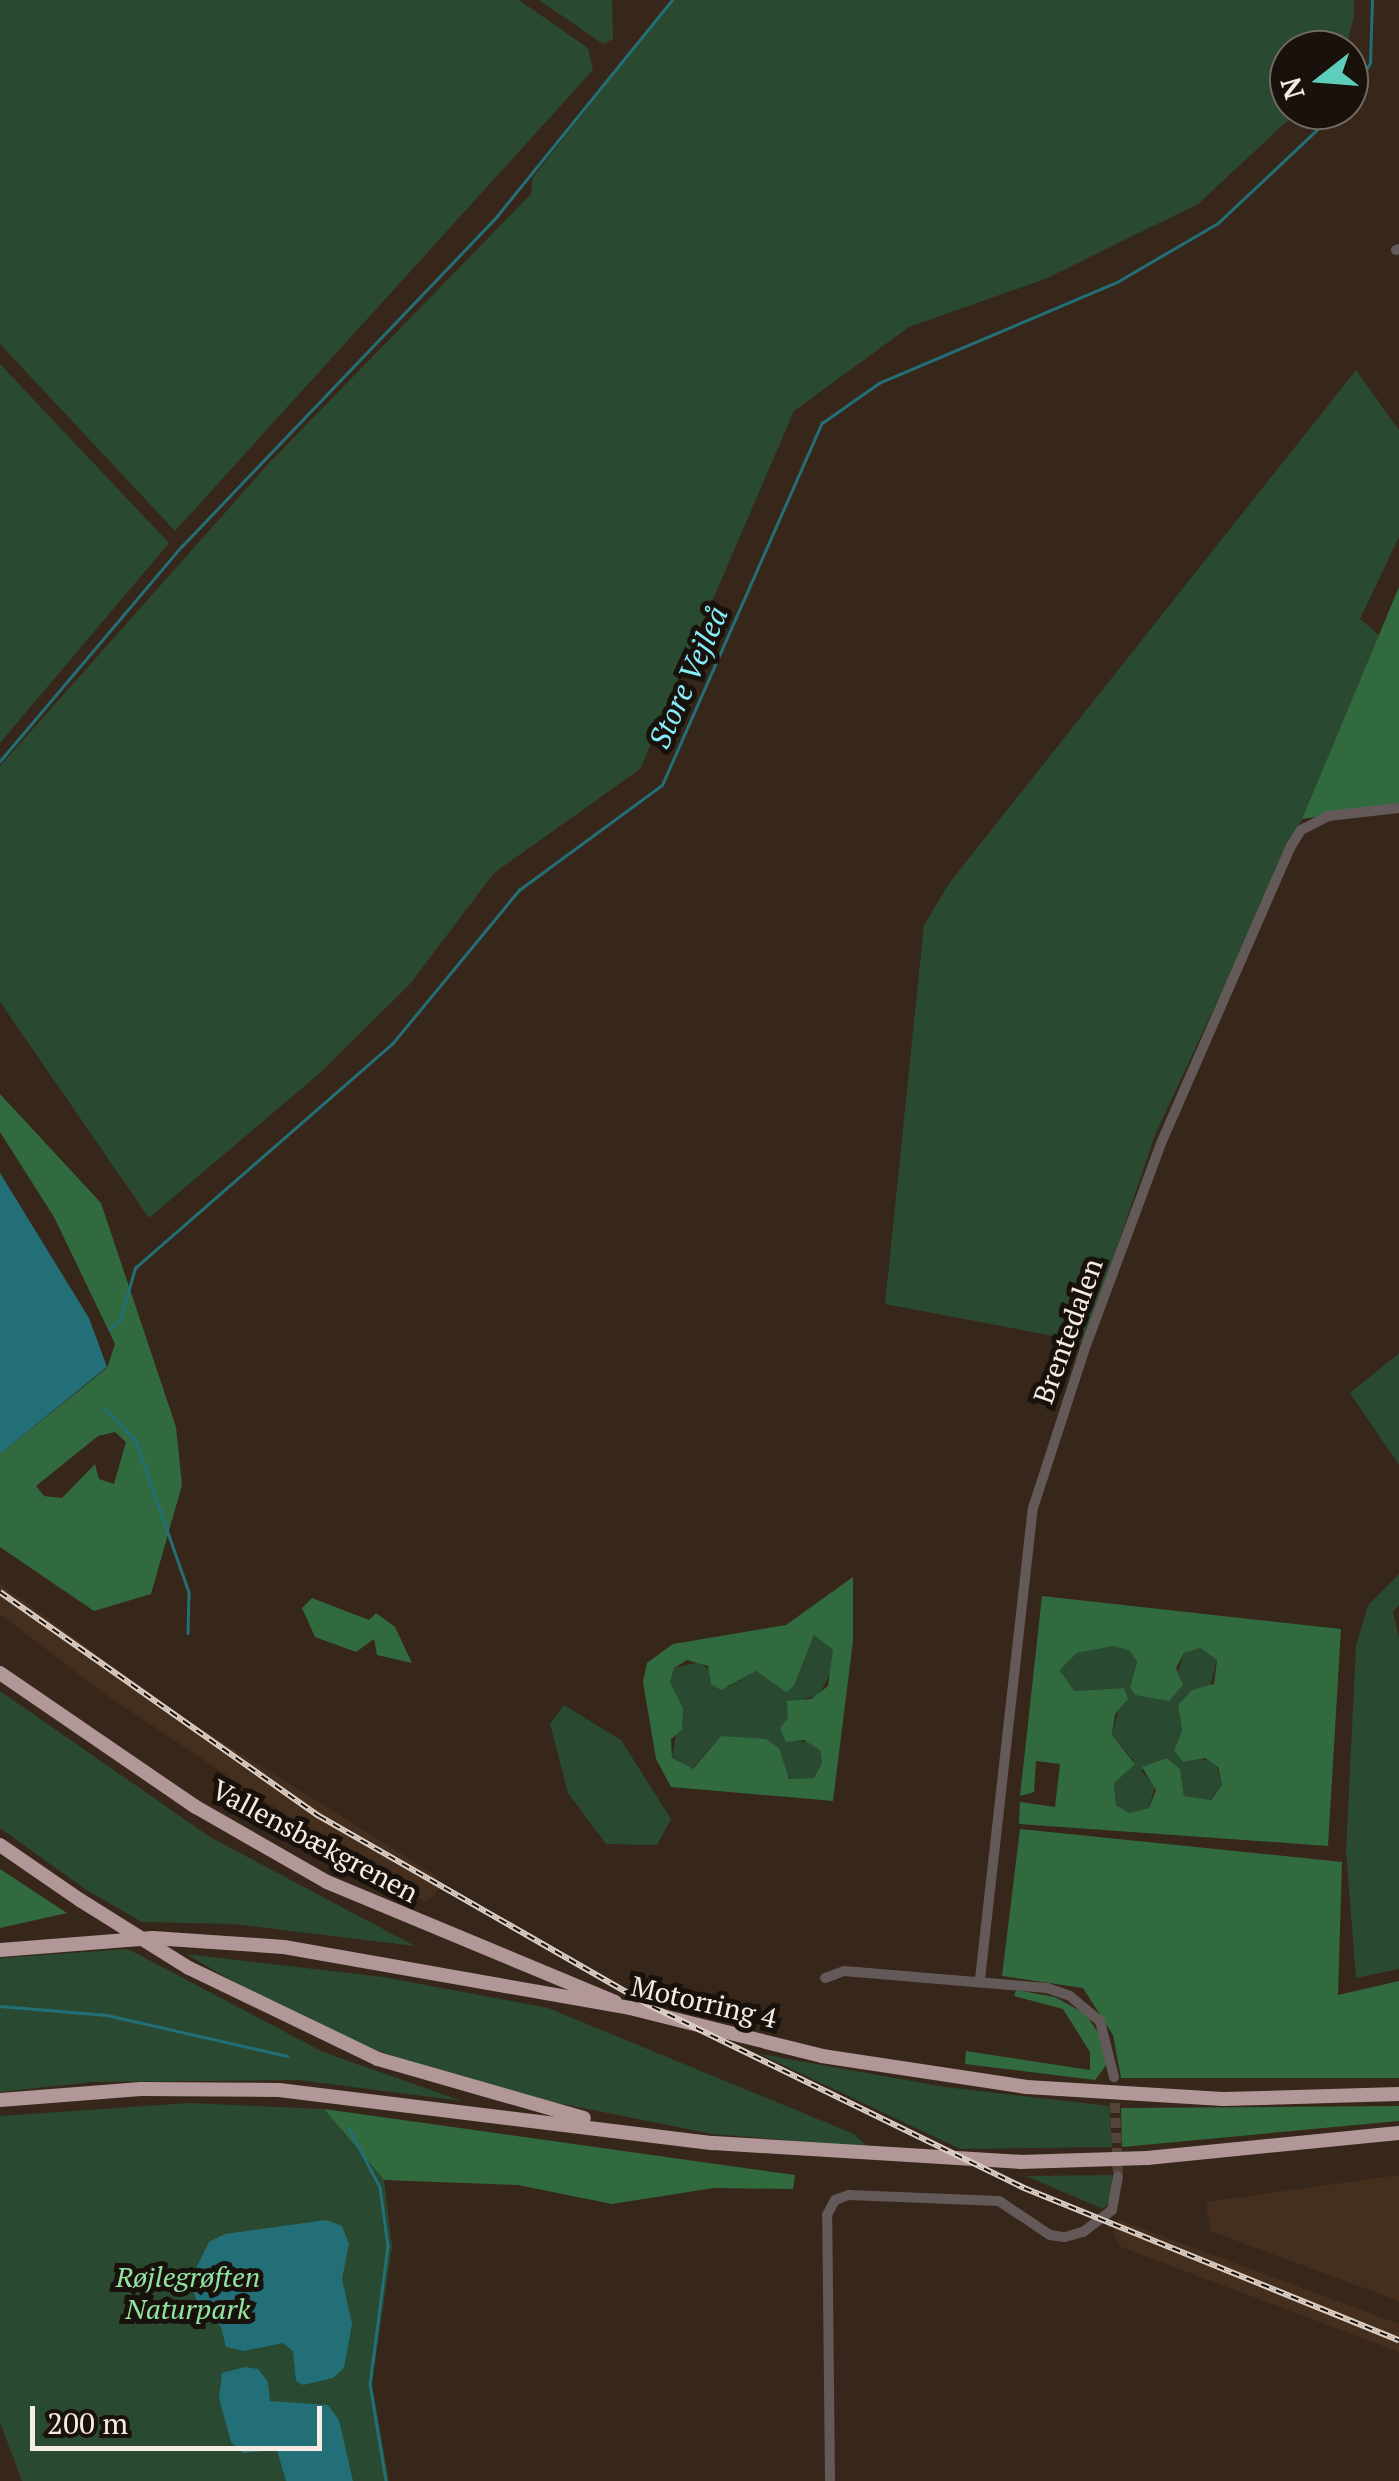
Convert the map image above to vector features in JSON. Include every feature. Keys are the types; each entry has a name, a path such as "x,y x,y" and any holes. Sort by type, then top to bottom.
{"highway":[{"name":"Vallensbækgrenen","path":"0,1673 154,1780 296,1865 403,1918 630,2008"},
{"path":"0,1846 189,1968 378,2059 628,2130"},
{"name":"Motorring 4","path":"0,1950 153,1938 284,1948 630,2008 822,2056 1026,2087 1223,2099 1399,2094"},
{"path":"0,2100 141,2089 278,2090 832,2154 1020,2162 1147,2158 1399,2133"}],"street":[{"name":"Brentedalen","path":"980,1979 1033,1508 1085,1348 1162,1141 1301,830 1328,816 1399,808"},
{"path":"825,1978 844,1971 980,1979 1047,1988 1086,2007 1109,2038 1114,2077"},
{"path":"830,2481 827,2215 834,2200 849,2194 999,2201 1050,2235 1064,2237 1083,2232 1112,2210 1118,2177"}],"shaded area":[{"path":"0,1584 187,1720 435,1875 440,1886 434,1897 424,1901 324,1840 109,1697 0,1614"},
{"path":"1399,2175 1399,2301 1210,2231 1206,2202"},
{"path":"1119,2220 1399,2324 1399,2352 1121,2247 1113,2233"}],"green space":[{"path":"0,0 519,0 588,48 593,70 175,531 0,344"},
{"path":"539,0 612,0 613,39 603,44"},
{"path":"673,0 1354,0 1351,30 1269,30 1269,130 1278,130 1198,204 1045,279 909,327 794,411 640,769 494,873 410,984 320,1073 149,1218 0,1002 0,766 270,462 531,194 533,177"},
{"path":"0,364 169,543 0,743"},
{"path":"1356,370 1399,430 1399,537 1360,619 1379,635 1302,819 1155,1135 1085,1342 885,1304 924,925 950,882"},
{"path":"1399,587 1399,804 1302,819"},
{"path":"0,1094 101,1203 176,1427 182,1485 151,1594 94,1611 0,1547 0,1454 107,1368 115,1344 54,1217 0,1132","holes":["115,1432 126,1442 114,1484 99,1479 95,1464 62,1498 44,1496 36,1486 98,1436"]},
{"path":"1399,1353 1399,1465 1350,1393"},
{"path":"1399,1574 1399,1605 1393,1612 1399,1637 1399,1969 1356,1978 1346,1851 1356,1646 1368,1605"},
{"path":"853,1577 853,1641 833,1801 671,1787 656,1759 643,1682 647,1663 673,1644 786,1625","holes":["814,1635 833,1650 828,1686 811,1699 787,1701 788,1718 780,1728 786,1742 804,1740 820,1750 822,1763 814,1778 789,1779 779,1748 766,1739 721,1736 693,1769 672,1758 671,1739 682,1730 683,1708 670,1682 674,1668 687,1660 708,1666 711,1684 721,1690 756,1671 786,1692 794,1686"]},
{"path":"1042,1596 1341,1629 1328,1846 1019,1824 1020,1802 1055,1807 1060,1764 1036,1761 1034,1792 1020,1796","holes":["1114,1646 1130,1651 1137,1662 1130,1687 1135,1695 1169,1701 1183,1685 1176,1668 1184,1653 1200,1648 1217,1660 1214,1684 1192,1690 1178,1705 1182,1731 1174,1751 1183,1762 1205,1758 1218,1767 1222,1785 1211,1800 1184,1796 1180,1769 1167,1758 1142,1767 1156,1790 1149,1808 1129,1813 1116,1805 1114,1783 1135,1764 1112,1735 1115,1714 1128,1699 1124,1688 1074,1691 1060,1670 1077,1653"]},
{"path":"312,1598 369,1620 376,1613 395,1627 412,1663 377,1655 374,1639 356,1652 315,1637 302,1608"},
{"path":"814,1635 833,1650 833,1668 819,1695 803,1699 793,1741 810,1742 820,1750 822,1763 814,1778 793,1781 781,1769 780,1754 721,1736 692,1769 672,1758 681,1704 670,1682 674,1668 700,1662 728,1687 756,1671 786,1691 794,1686"},
{"path":"1114,1646 1130,1651 1137,1662 1130,1687 1169,1700 1184,1653 1200,1648 1217,1660 1210,1687 1192,1690 1178,1705 1182,1731 1174,1752 1186,1762 1198,1757 1216,1764 1222,1785 1210,1800 1184,1796 1180,1769 1167,1758 1141,1771 1155,1785 1149,1808 1129,1813 1116,1805 1114,1783 1134,1761 1112,1735 1124,1688 1074,1691 1060,1670 1077,1653"},
{"path":"0,1691 210,1837 415,1946 233,1924 142,1922 88,1891 0,1828"},
{"path":"564,1705 621,1740 671,1819 657,1845 606,1844 568,1793 550,1724"},
{"path":"1020,1829 1342,1862 1338,1995 1399,1981 1399,2078 1121,2078 1113,2035 1083,1988 1002,1976"},
{"path":"0,1869 67,1913 0,1928"},
{"path":"128,1949 323,2052 462,2101 298,2080 93,2082 0,2092 0,1958"},
{"path":"186,1954 383,1977 548,2008 854,2134 868,2147 712,2134 488,2089 316,2029"},
{"path":"1016,1990 1055,1997 1086,2014 1104,2042 1107,2064 1095,2080 965,2064 966,2051 1090,2070 1090,2052 1063,2009 1014,1996"},
{"path":"760,2054 945,2087 1109,2106 1112,2147 960,2149"},
{"name":"Røjlegrøften Naturpark","path":"189,2103 324,2109 384,2180 392,2246 372,2384 389,2481 22,2481 0,2422 0,2116"},
{"path":"1399,2106 1399,2121 1122,2147 1121,2108"},
{"path":"324,2109 795,2175 793,2189 714,2188 612,2204 518,2185 384,2180"},
{"path":"1112,2175 1112,2199 1103,2209 1026,2176"}],"water":[{"path":"0,1173 89,1318 107,1367 0,1454"},
{"path":"326,2220 342,2226 349,2244 342,2279 352,2324 344,2368 333,2378 303,2385 296,2381 293,2351 283,2343 244,2351 226,2347 221,2327 196,2299 190,2281 209,2242 225,2234"},
{"path":"245,2367 258,2369 268,2382 270,2401 328,2405 339,2420 353,2481 286,2481 277,2450 243,2453 231,2442 219,2398 222,2373"}],"waterway":[{"name":"Store Vejleå","path":"0,761 182,546 497,216 672,0"},
{"name":"Store Vejleå","path":"1369,65 1372,0"},
{"name":"Store Vejleå","path":"110,1329 120,1320 135,1268 392,1044 519,890 662,785 822,423 879,383 1117,282 1218,223 1317,130"},
{"path":"106,1409 136,1441 189,1592 188,1633"},
{"path":"0,2006 107,2015 287,2056"},
{"path":"349,2128 380,2187 388,2246 370,2384 386,2481"}],"tunnel":[{"path":"1114,2088 1118,2177"}],"railway":[{"path":"0,1592 319,1816 653,2007 1024,2188 1399,2340"}]}
